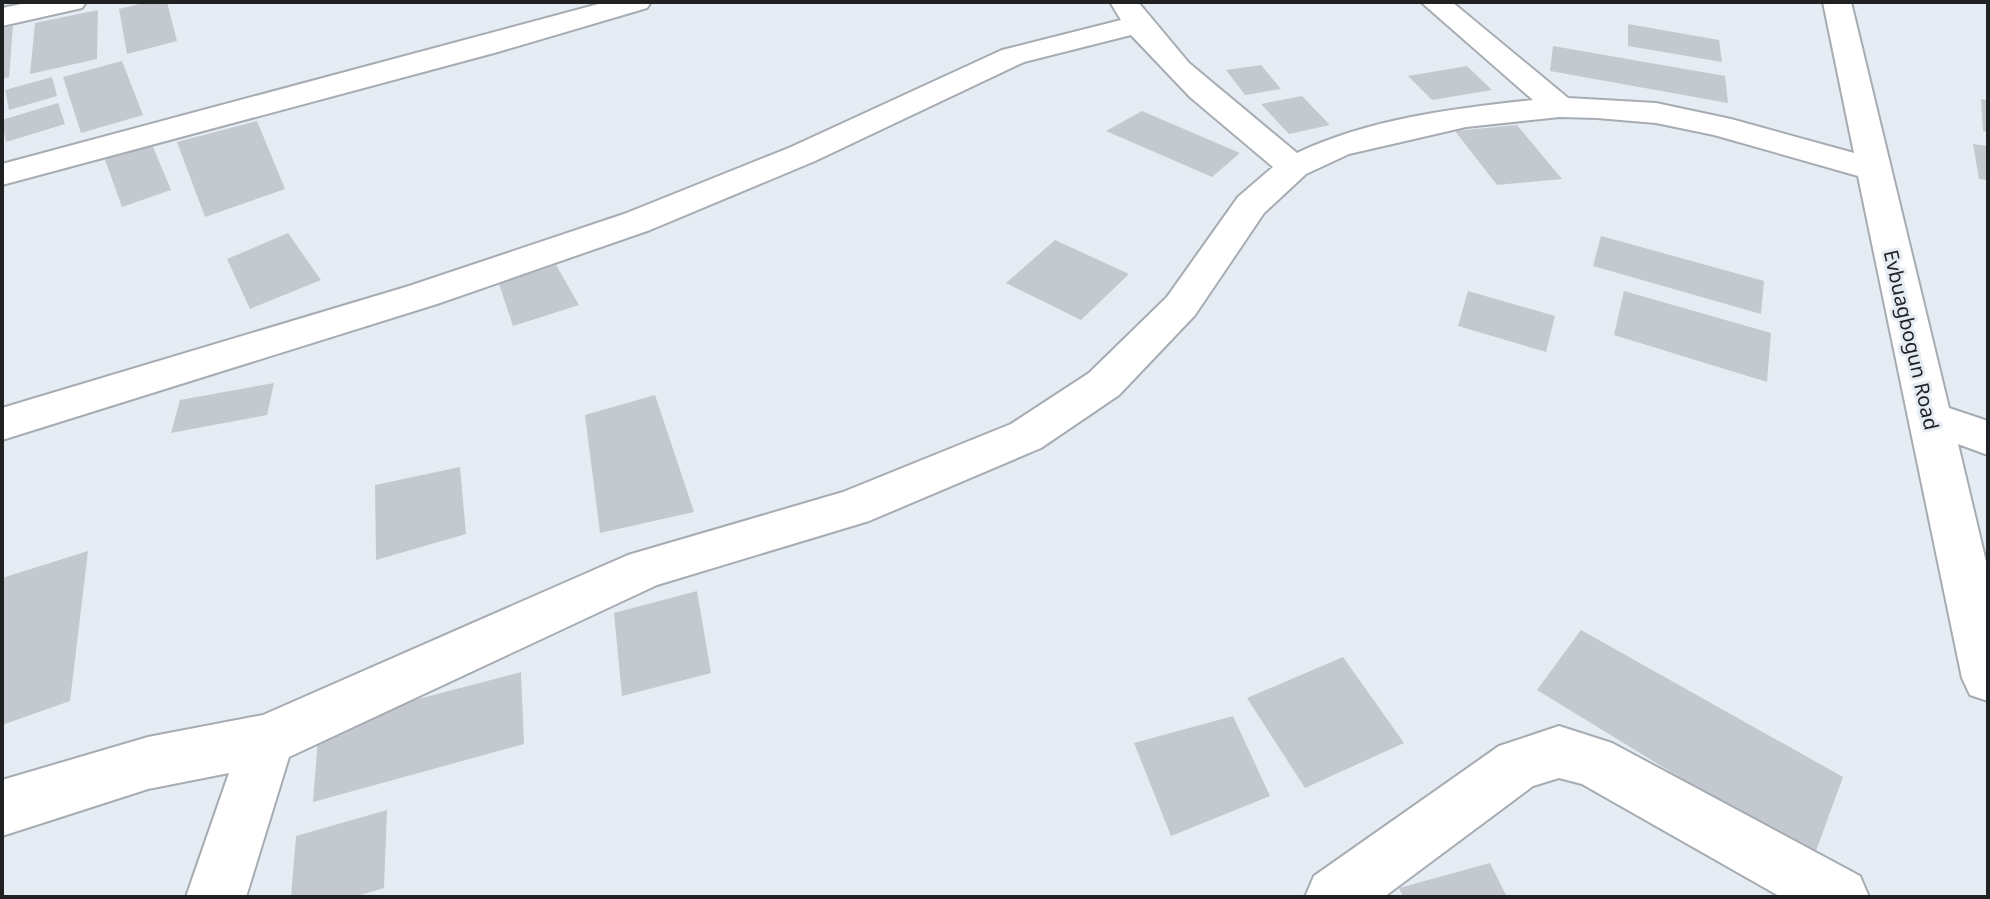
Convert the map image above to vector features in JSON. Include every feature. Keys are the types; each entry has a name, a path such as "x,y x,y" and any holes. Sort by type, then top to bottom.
{"street":[{"path":"2,17 72,2"},
{"path":"2,175 483,47 637,2"},
{"path":"1435,2 1560,107"},
{"name":"Evbuagbogun Road","path":"1837,2 1988,678"},
{"path":"2,424 394,304 637,222 803,154 1013,56 1130,14 1213,100 1294,167"},
{"path":"2,808 148,763 267,740 645,569 853,508 1026,436 1104,384 1181,306 1251,205 1294,167 1338,146 1466,117 1560,107 1672,116 1873,169"},
{"path":"1928,417 1988,438"},
{"path":"216,897 267,740"},
{"path":"1335,897 1518,764 1559,752 1593,761 1839,897"}],"building":[{"path":"147,2 167,2 177,41 127,54 119,9"},
{"path":"98,10 97,59 30,74 35,23"},
{"path":"1628,24 1719,40 1722,62 1628,46"},
{"path":"13,26 9,77 2,79 2,28"},
{"path":"1553,46 1725,76 1728,103 1550,71"},
{"path":"122,61 143,115 81,133 63,77"},
{"path":"1261,65 1281,89 1245,95 1226,70"},
{"path":"1467,66 1492,90 1432,100 1408,76"},
{"path":"52,77 57,96 9,110 5,90"},
{"path":"1302,96 1330,125 1289,134 1261,104"},
{"path":"1981,99 1988,100 1988,132 1983,131"},
{"path":"58,103 65,124 6,142 2,120"},
{"path":"1142,111 1240,153 1212,177 1106,131"},
{"path":"257,121 285,189 205,217 177,142"},
{"path":"1517,125 1562,179 1497,185 1455,131"},
{"path":"151,142 171,190 122,207 104,157"},
{"path":"1973,144 1988,146 1988,180 1979,179"},
{"path":"288,233 321,280 250,309 227,259"},
{"path":"1601,236 1764,281 1761,314 1593,266"},
{"path":"1055,240 1129,274 1081,320 1006,283"},
{"path":"556,265 579,305 513,326 499,284"},
{"path":"1468,291 1555,316 1546,352 1458,326"},
{"path":"1624,291 1771,333 1767,382 1614,335"},
{"path":"274,383 267,415 171,433 180,400"},
{"path":"655,395 694,512 600,533 585,415"},
{"path":"460,467 466,534 376,560 375,485"},
{"path":"88,551 70,701 2,725 2,578"},
{"path":"697,591 711,673 622,696 614,613"},
{"path":"1581,630 1843,777 1813,859 1537,690"},
{"path":"1343,657 1404,743 1305,788 1247,698"},
{"path":"521,672 524,744 313,802 319,725"},
{"path":"1233,716 1270,796 1171,836 1134,743"},
{"path":"387,810 384,888 354,897 291,897 296,836"},
{"path":"1490,863 1507,897 1403,897 1399,888"}]}
